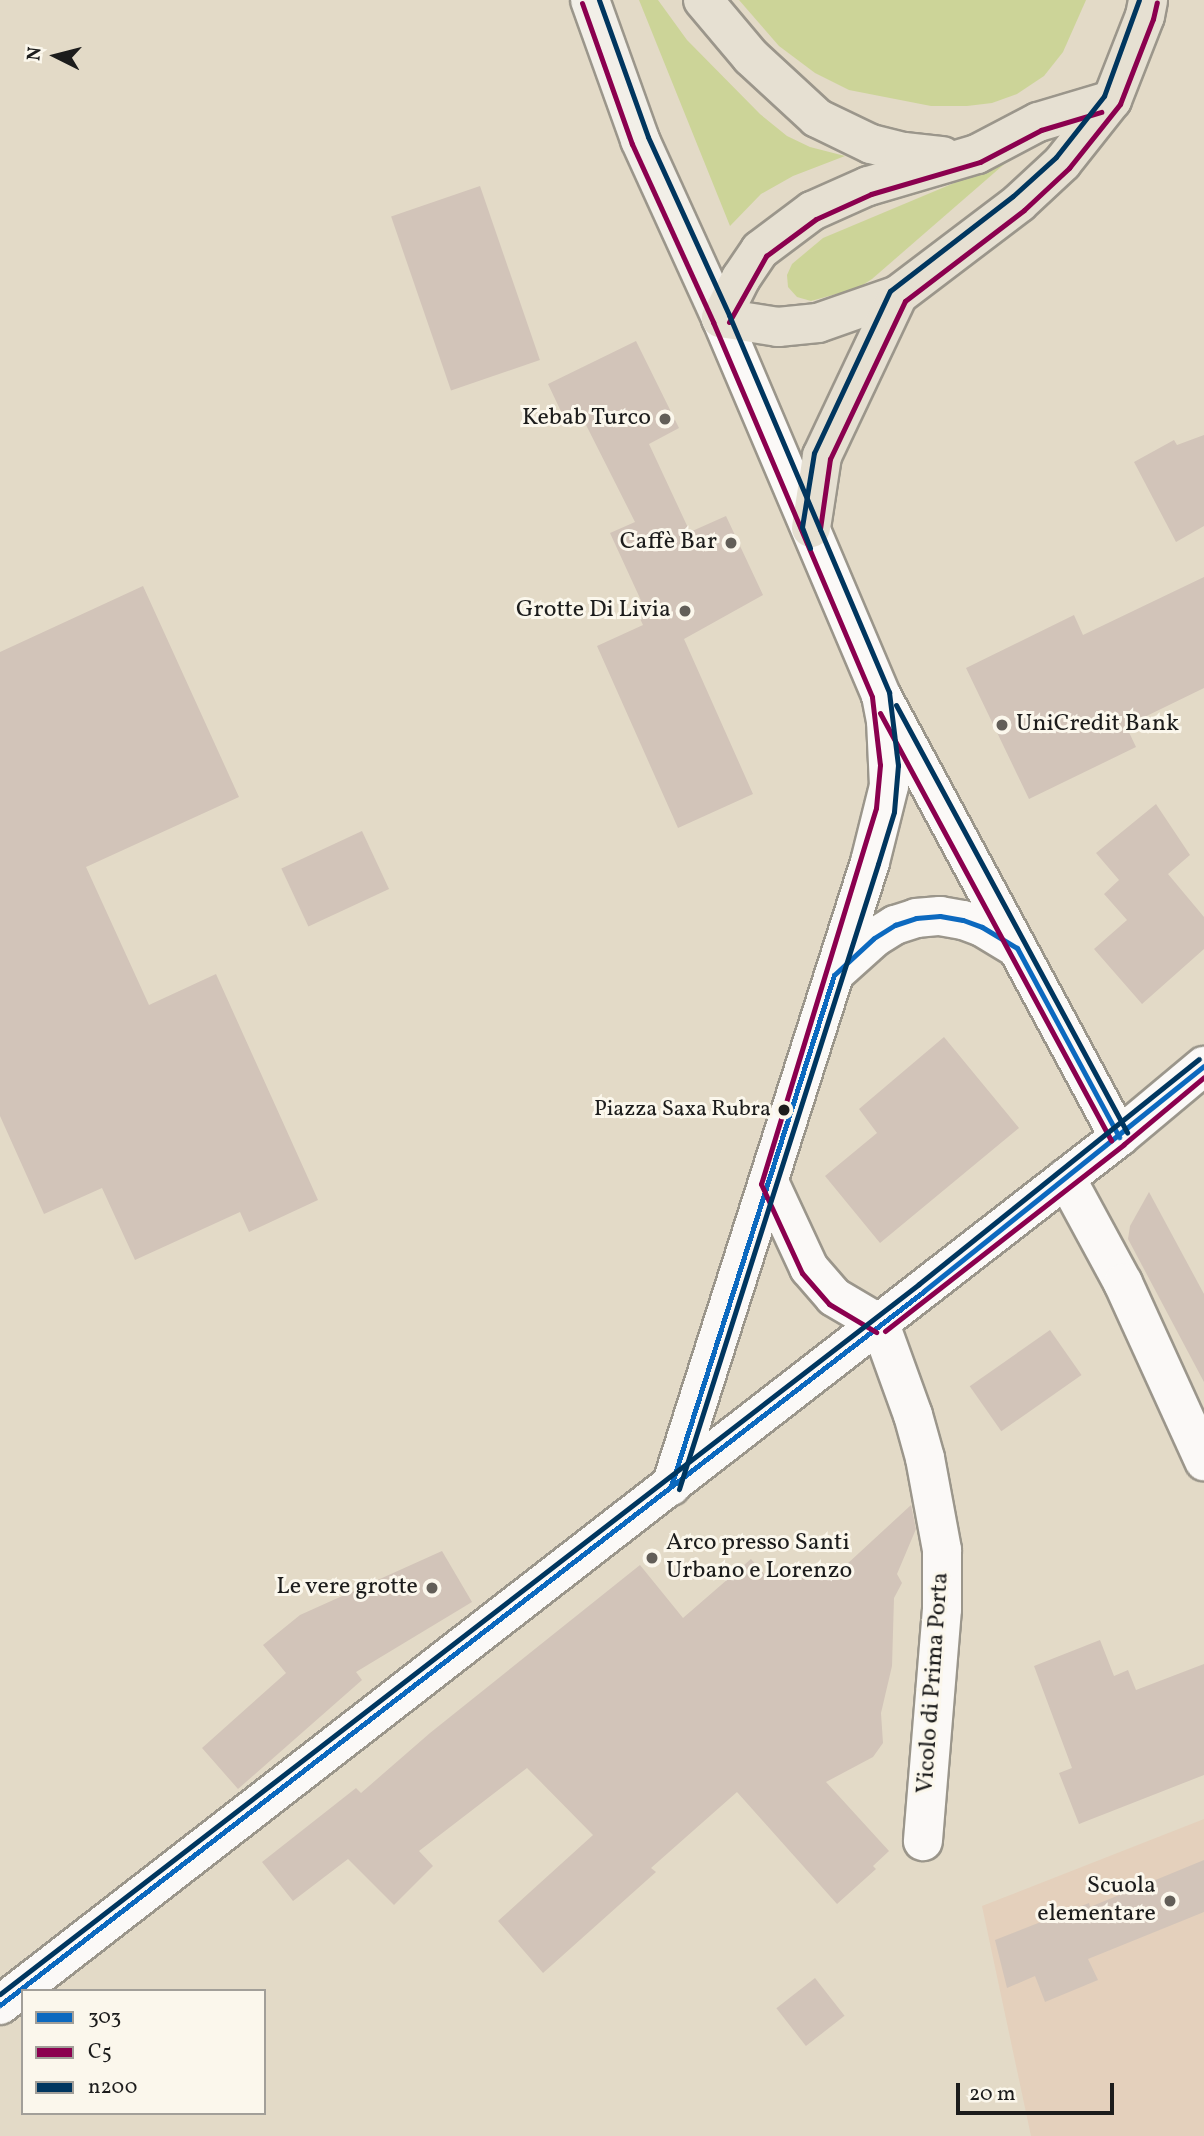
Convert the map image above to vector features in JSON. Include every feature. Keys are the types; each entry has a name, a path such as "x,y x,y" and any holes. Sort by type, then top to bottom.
{"highway":[{"path":"703,0 775,81 817,118 834,128 871,144 904,152 939,156 976,154"},
{"path":"1111,100 1038,122 976,154 867,186 794,222 760,250 741,278 721,318 778,327 818,323 898,295 1019,203 1062,163 1111,100 1145,16 1148,0"},
{"path":"810,528 822,456 898,295"}],"main road":[{"path":"590,0 640,140 721,318"}],"street":[{"path":"721,318 881,695 1119,1137"},
{"path":"671,1486 770,1184 879,834 889,786 886,721 881,695"},
{"path":"829,992 874,938 895,925 916,918 940,916 963,920 982,927 1017,948"},
{"path":"0,2005 880,1324 1119,1137 1204,1066"},
{"path":"1066,1178 1123,1283 1204,1461"},
{"path":"770,1184 809,1268 834,1297 880,1324"},
{"name":"Vicolo di Prima Porta","path":"880,1324 914,1415 934,1500 942,1550 941,1636 923,1841"}],"shaded area":[{"path":"1204,1819 1204,2136 1031,2136 982,1906"}],"green space":[{"path":"639,0 658,0 687,40 760,114 787,136 810,147 845,156 793,176 761,194 730,226"},
{"path":"739,0 1086,0 1063,52 1044,76 1017,94 992,103 931,106 849,90 815,73 779,46"},
{"path":"1009,160 872,279 858,288 811,301 797,297 788,287 787,275 792,264 823,238"}],"building":[{"path":"480,186 540,360 451,391 391,217"},
{"path":"636,341 679,428 649,444 690,532 726,516 763,595 684,639 753,794 678,828 597,646 643,625 636,610 644,607 610,533 635,522 581,415 566,422 548,384"},
{"path":"1204,435 1204,526 1176,542 1134,462 1174,440 1177,445"},
{"path":"1204,577 1204,688 1126,726 1136,747 1029,799 966,668 1074,615 1083,635"},
{"path":"143,586 239,797 86,867 149,1005 216,974 318,1200 249,1232 240,1212 135,1260 102,1188 44,1214 0,1116 0,652"},
{"path":"1156,804 1190,855 1168,874 1204,917 1204,949 1142,1004 1094,949 1127,920 1104,894 1119,880 1096,853"},
{"path":"362,831 389,889 308,927 281,869"},
{"path":"944,1037 1019,1128 880,1243 825,1176 877,1133 859,1109"},
{"path":"1149,1192 1204,1294 1204,1382 1128,1239 1130,1226"},
{"path":"1050,1330 1082,1375 1001,1431 970,1386"},
{"path":"911,1505 916,1529 897,1574 902,1583 894,1598 892,1666 881,1713 883,1743 873,1757 826,1782 889,1851 873,1866 876,1869 837,1904 737,1792 651,1868 656,1872 543,1973 498,1921 593,1835 527,1768 419,1851 433,1866 394,1905 348,1859 293,1901 262,1862 356,1788 361,1793 430,1733 640,1565 683,1618 751,1559 764,1574 795,1573 833,1577"},
{"path":"442,1551 472,1602 356,1672 362,1680 238,1789 202,1748 286,1673 263,1645 300,1615"},
{"path":"1100,1640 1114,1676 1128,1670 1136,1690 1204,1664 1204,1775 1079,1824 1059,1773 1072,1768 1034,1666"},
{"path":"1204,1860 1204,1912 1088,1959 1098,1980 1045,2002 1035,1976 1007,1988 995,1940 1089,1903 1090,1907"},
{"path":"815,1978 845,2016 806,2046 776,2008"}],"transit line":[{"name":"n200","path":"599,0 648,137 729,315 889,692 898,765 894,812 679,1489"},
{"name":"n200","path":"810,548 802,527 814,453 890,291 1013,196 1056,157 1104,96 1139,0"},
{"name":"C5","path":"820,529 830,459 905,301 1024,210 1069,168 1120,104 1157,2"},
{"name":"C5","path":"582,3 632,144 713,322 872,697 880,765 876,808 761,1184 802,1273 829,1304 876,1332"},
{"name":"C5","path":"729,322 766,256 816,219 871,194 980,162 1041,130 1101,112"},
{"name":"n200","path":"896,705 1127,1133"},
{"name":"C5","path":"880,713 1111,1141"},
{"name":"303","path":"671,1486 834,975 874,938 895,925 916,918 940,916 963,920 982,927 1017,948"},
{"name":"303","path":"1017,948 1119,1137"},
{"name":"n200","path":"0,1994 919,1284 1199,1059"},
{"name":"303","path":"0,2005 924,1291 1204,1066"},
{"name":"C5","path":"885,1331 1124,1144 1204,1077"}],"place":[{"name":"Kebab Turco","path":"665,419"},
{"name":"Caffè Bar","path":"731,543"},
{"name":"Grotte Di Livia","path":"685,611"},
{"name":"UniCredit Bank","path":"1002,725"},
{"name":"Piazza Saxa Rubra","path":"784,1110"},
{"name":"Arco presso Santi Urbano e Lorenzo","path":"652,1558"},
{"name":"Le vere grotte","path":"432,1588"},
{"name":"Scuola elementare","path":"1170,1901"}]}
